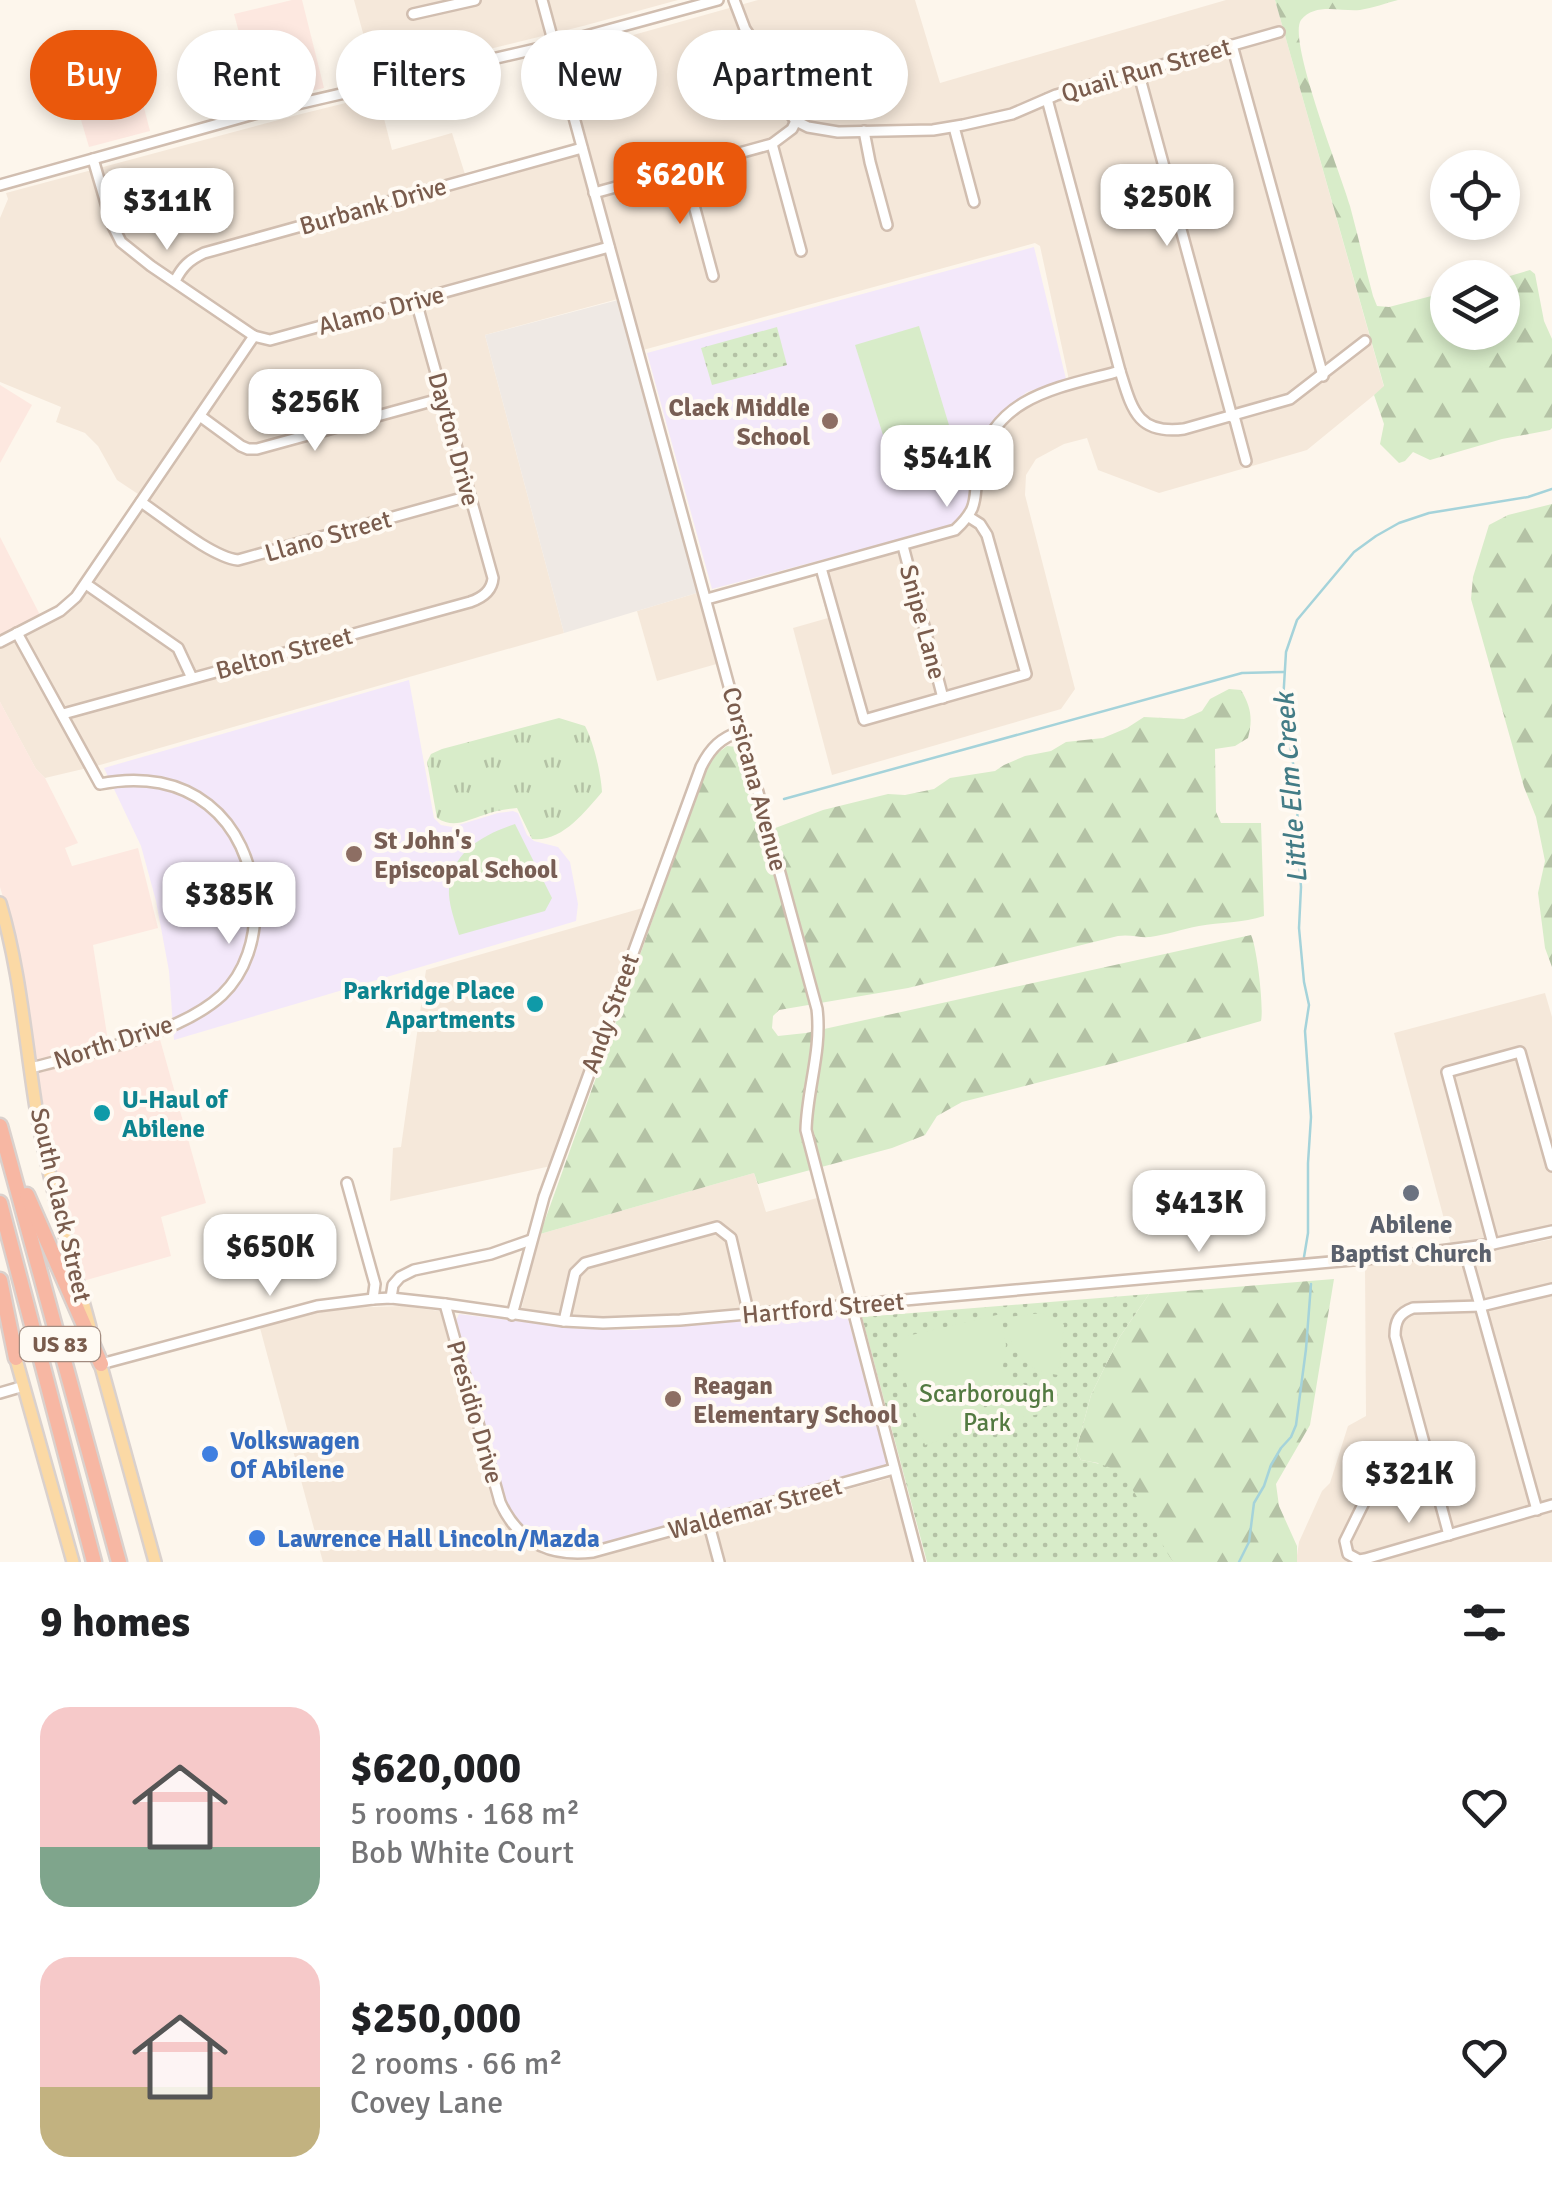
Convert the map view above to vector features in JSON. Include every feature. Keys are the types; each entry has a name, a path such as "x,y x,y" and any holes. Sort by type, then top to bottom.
{"highway":[{"path":"0,1124 100,1364"},
{"name":"US 83","path":"0,1124 119,1562"},
{"name":"US 83","path":"0,1203 94,1562"},
{"path":"0,1280 16,1358"}],"main road":[{"name":"South Clack Street","path":"0,903 15,960 36,1107 58,1209 155,1562"},
{"path":"0,1304 73,1562"}],"street":[{"path":"414,14 475,0"},
{"name":"Corsicana Avenue","path":"542,0 549,30"},
{"path":"608,30 718,0"},
{"path":"594,193 772,144 792,129 796,121 782,102 768,63 746,29 734,0"},
{"name":"Quail Run Street","path":"796,121 820,131 954,128 1012,114 1046,99 1278,32"},
{"path":"1232,44 1323,376"},
{"path":"0,186 254,114 521,52"},
{"path":"1138,72 1246,461"},
{"path":"1046,99 1120,371 1132,407 1148,426 1168,431 1290,399 1365,341"},
{"name":"Corsicana Avenue","path":"574,120 818,1009 819,1042 808,1095 806,1130 919,1562"},
{"path":"954,128 974,202"},
{"path":"864,131 887,225"},
{"path":"772,144 800,252"},
{"name":"Burbank Drive","path":"174,281 192,258 204,253 582,148"},
{"path":"0,642 70,604 254,336 130,251 112,224 93,159"},
{"path":"684,168 713,276"},
{"name":"Alamo Drive","path":"254,336 270,340 608,247"},
{"name":"Dayton Drive","path":"416,301 493,578"},
{"path":"707,599 955,530 969,517 976,501 979,463 991,433 1013,409 1041,393 1120,371"},
{"path":"200,416 241,446 257,449 442,398"},
{"name":"Llano Street","path":"141,502 209,548 238,560 470,496"},
{"path":"821,568 864,720 1026,674 987,535 969,517"},
{"name":"Snipe Lane","path":"903,546 943,698"},
{"name":"Belton Street","path":"63,714 478,600 489,590 493,578"},
{"path":"86,584 178,648 192,678"},
{"path":"17,633 63,714"},
{"name":"North Drive","path":"31,1068 136,1038 194,1014 221,995 240,972 252,942 255,914 250,870 241,845 225,821 200,798 149,779 100,784 63,714"},
{"name":"Andy Street","path":"512,1315 544,1197 701,767 718,742 742,731"},
{"path":"1493,1244 1447,1072 1520,1052 1552,1166"},
{"path":"348,1183 375,1284 372,1298"},
{"path":"564,1321 575,1273 584,1262 717,1227 731,1238 749,1315"},
{"name":"Hartford Street","path":"100,1364 317,1306 372,1298 564,1321 622,1323 1302,1265 1464,1248 1552,1232"},
{"path":"391,1298 393,1284 414,1270 491,1254 530,1240"},
{"path":"1464,1248 1537,1510"},
{"path":"1449,1534 1395,1336 1398,1318 1412,1308 1481,1306 1552,1289"},
{"name":"Presidio Drive","path":"445,1304 500,1502 508,1519 530,1540 550,1550"},
{"path":"0,1393 24,1386"},
{"path":"1425,1448 1387,1462 1345,1540 1345,1548 1353,1558 1365,1559 1552,1505"},
{"name":"Waldemar Street","path":"550,1550 593,1552 894,1470"},
{"path":"708,1521 718,1562"},
{"path":"546,1562 550,1550"}],"shaded area":[{"path":"302,0 310,30 238,30 234,14"},
{"path":"354,0 678,0 567,30 521,30 521,41 501,46 501,30 362,30"},
{"path":"758,0 915,0 940,83 1226,0 1275,0 1384,387 1307,450 1159,493 1098,470 1087,438 1064,444 1036,459 1026,475 1025,495 1075,689 1061,709 832,775 793,628 828,618 813,565 955,525 970,509 977,453 988,432 1007,410 1029,395 1069,380 1040,246 1035,243 643,350 629,296 485,335 564,633 45,778 36,769 0,702 0,636 68,597 138,494 117,480 98,446 85,433 56,422 61,407 0,382 0,218 8,199 6,193 279,120 316,120 316,110 336,105 336,120 384,120 392,150 452,133 469,187 588,152 579,120 657,120 657,30 651,30"},
{"path":"316,56 324,88 316,90"},
{"path":"81,120 147,120 150,131 89,147"},
{"name":"Clack Middle School","path":"1034,247 1066,379 1027,392 984,431 974,456 967,509 953,525 712,589 647,353"},
{"path":"618,300 700,592 564,633 485,335"},
{"path":"0,385 32,405 0,463"},
{"path":"0,537 40,615 0,636"},
{"path":"700,592 720,663 657,681 637,611"},
{"name":"St John's Episcopal School","path":"409,680 434,818 441,825 452,827 498,813 518,813 527,835 534,841 558,847 570,862 578,904 576,921 174,1040 169,971 156,901 141,846 104,768"},
{"path":"0,702 78,843 65,848 72,866 138,848 158,928 93,945 108,1041 36,1062 18,947 0,887"},
{"name":"Parkridge Place Apartments","path":"646,907 551,1166 390,1201 393,1148 401,1147 426,970"},
{"path":"1545,993 1552,1017 1552,1227 1451,1245 1394,1033"},
{"path":"159,1036 206,1203 161,1217 171,1256 83,1281 58,1189 38,1073"},
{"path":"754,1173 766,1212 817,1198 843,1301 668,1318 588,1318 521,1311 540,1234"},
{"path":"1552,1239 1552,1562 1296,1562 1299,1542 1322,1491 1330,1483 1348,1426 1366,1416 1365,1265 1478,1254"},
{"path":"402,1306 440,1311 492,1500 517,1538 542,1554 585,1560 890,1478 913,1562 323,1562 260,1328 344,1308"},
{"name":"Reagan Elementary School","path":"846,1311 888,1467 583,1548 564,1548 532,1536 509,1511 455,1323 459,1314 580,1329 635,1330"}],"green space":[{"path":"1275,0 1398,0 1360,10 1314,11 1301,20 1299,33 1308,80 1350,206 1377,306 1389,307 1430,296 1430,350 1520,350 1520,273 1530,270 1535,274 1544,321 1552,339 1550,430 1430,460 1413,452 1399,463 1380,444 1384,424 1374,395 1384,386"},
{"path":"919,326 955,445 892,464 855,345"},
{"path":"777,327 787,365 712,385 701,348"},
{"path":"1552,504 1552,967 1545,948 1538,893 1545,861 1536,817 1471,599 1473,577 1489,525 1508,515"},
{"path":"1229,689 1241,690 1249,708 1250,725 1248,738 1235,746 1215,749 1216,812 1221,823 1261,823 1264,916 1150,937 1118,936 908,988 779,1010 773,1016 772,1028 778,1036 806,1033 1251,935 1256,952 1261,1021 962,1102 937,1116 925,1135 892,1148 758,1184 754,1173 540,1234 708,765 715,755 727,746 737,747 762,833 823,810 888,794 934,789 950,778 995,771 1066,742 1103,738 1144,717 1184,719 1202,711 1210,699"},
{"path":"559,718 585,726 602,792 572,824 553,836 532,839 517,808 461,822 437,818 427,762 431,754"},
{"path":"515,824 552,898 545,911 459,935 449,895 454,869 479,841"},
{"path":"1334,1279 1310,1425 1276,1484 1279,1506 1297,1546 1297,1562 1173,1562 1098,1463 1081,1460 1076,1451 1091,1395 1119,1338 1149,1294"},
{"name":"Scarborough Park","path":"1149,1294 1119,1338 1091,1395 1076,1451 1081,1460 1111,1468 1127,1482 1173,1562 927,1562 862,1317"},
{"path":"1042,1313 1064,1325 1058,1375 1036,1369 1020,1357 1008,1329 1008,1317"},
{"path":"1001,1314 1006,1345 1002,1373 1028,1388 1041,1414 996,1421 992,1418 994,1392 965,1426 925,1445 897,1353 898,1345 907,1336"}],"waterway":[{"name":"Little Elm Creek","path":"1304,1257 1311,1117 1305,1031 1309,1005 1299,928 1298,794 1283,702 1286,652 1297,620 1354,552 1376,536 1429,513 1528,497 1552,489"},
{"path":"784,799 1242,673 1284,672"},
{"name":"Little Elm Creek","path":"1239,1562 1249,1542 1254,1503 1271,1465 1296,1425 1311,1284"}],"place":[{"name":"Clack Middle School","path":"830,421"},
{"name":"St John's Episcopal School","path":"354,854"},
{"name":"Parkridge Place Apartments","path":"535,1004"},
{"name":"U-Haul of Abilene","path":"102,1113"},
{"name":"Abilene Baptist Church","path":"1411,1193"},
{"name":"Reagan Elementary School","path":"673,1399"},
{"name":"Volkswagen Of Abilene","path":"210,1454"},
{"name":"Lawrence Hall Lincoln/Mazda","path":"257,1538"}]}
